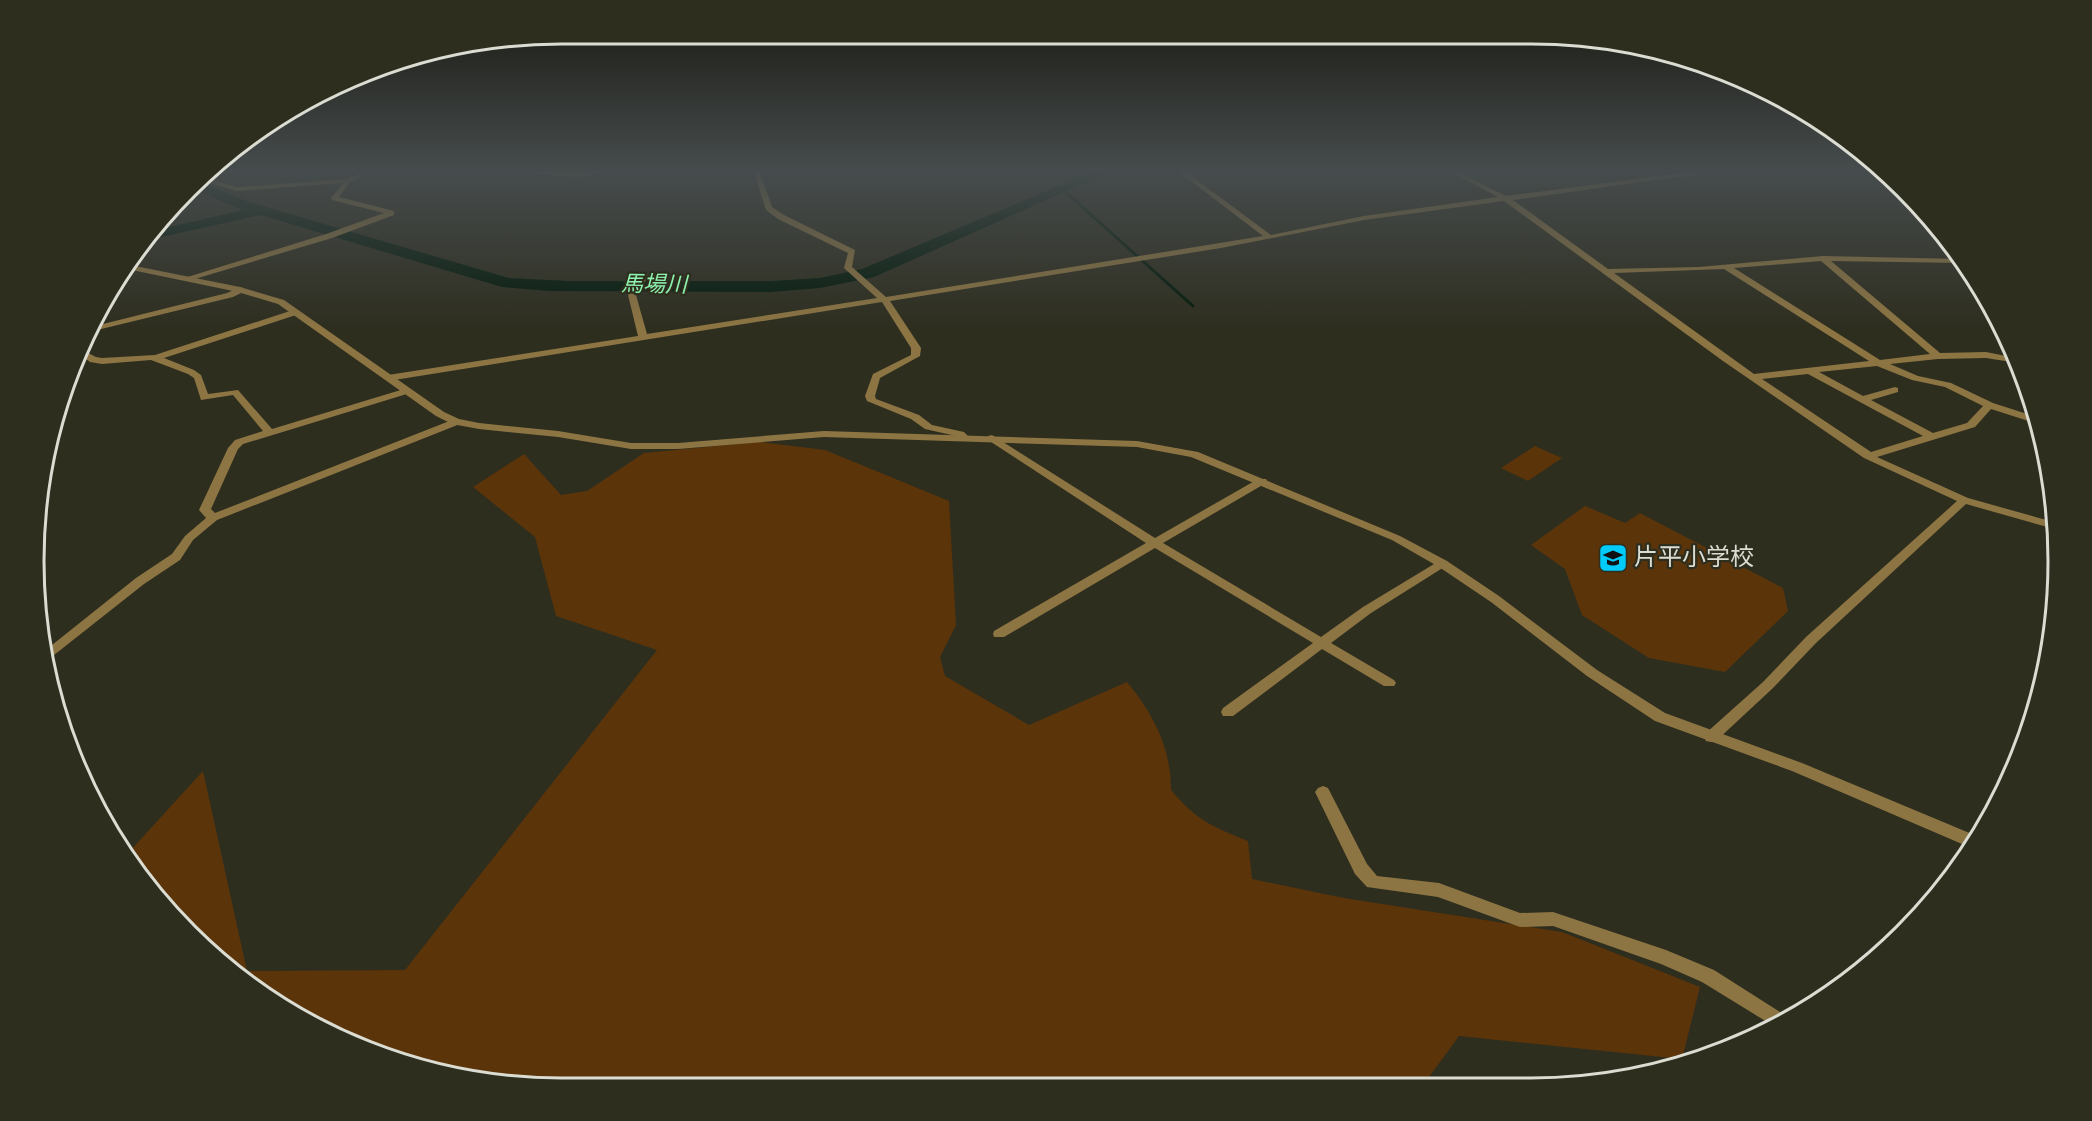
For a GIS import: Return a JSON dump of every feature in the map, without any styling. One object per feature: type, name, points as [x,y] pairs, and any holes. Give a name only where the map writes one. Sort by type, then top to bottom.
[{"type":"street","points":[[185,279],[329,236],[360,224]]},
{"type":"street","points":[[797,224],[852,252],[848,266],[886,301],[917,351],[915,356],[876,376],[870,396],[872,401],[915,417],[928,427],[960,434],[965,438]]},
{"type":"street","points":[[1252,224],[1269,237]]},
{"type":"street","points":[[388,378],[1342,224]]},
{"type":"street","points":[[1541,224],[1752,377],[1869,456],[1896,471],[1964,500],[2047,524]]},
{"type":"street","points":[[1606,272],[1823,258],[1952,261]]},
{"type":"street","points":[[1823,258],[1938,357]]},
{"type":"street","points":[[1725,266],[1879,363],[1915,378],[1948,385],[1989,405],[2028,418]]},
{"type":"street","points":[[134,268],[240,290],[281,302],[388,378],[456,422],[631,446],[678,446],[796,434],[1137,444],[1171,448],[1194,454],[1396,538],[1443,564],[1496,599],[1628,698],[1660,717],[1797,766],[1966,839]]},
{"type":"street","points":[[643,336],[632,295],[645,276]]},
{"type":"street","points":[[99,328],[230,295],[240,290]]},
{"type":"street","points":[[155,358],[296,312]]},
{"type":"street","points":[[87,355],[93,360],[102,362],[140,357],[155,358],[197,375],[204,398],[236,392],[269,432]]},
{"type":"street","points":[[1752,377],[1807,369],[1938,357],[1986,355],[2007,359]]},
{"type":"street","points":[[1807,369],[1931,436]]},
{"type":"street","points":[[1862,399],[1895,390]]},
{"type":"street","points":[[213,518],[206,510],[234,446],[243,440],[407,391]]},
{"type":"street","points":[[1869,456],[1971,425],[1989,405]]},
{"type":"street","points":[[52,652],[140,581],[176,557],[189,538],[213,518],[456,422]]},
{"type":"street","points":[[992,438],[1154,543],[1389,683]]},
{"type":"street","points":[[999,634],[1262,481]]},
{"type":"street","points":[[1711,737],[1768,685],[1811,640],[1964,500]]},
{"type":"street","points":[[1228,712],[1321,642],[1406,584],[1443,564]]},
{"type":"street","points":[[1323,792],[1360,869],[1373,882],[1439,890],[1520,920],[1553,919],[1666,958],[1708,976],[1774,1017]]},
{"type":"shaded area","points":[[759,442],[825,450],[949,501],[956,625],[940,657],[945,676],[1029,725],[1127,682],[1145,707],[1159,733],[1168,760],[1171,790],[1189,809],[1206,822],[1248,841],[1252,879],[1344,898],[1562,932],[1700,987],[1683,1055],[1672,1058],[1459,1036],[1428,1078],[560,1078],[460,1068],[394,1050],[332,1024],[302,1008],[246,971],[195,926],[150,875],[132,849],[203,771],[247,971],[405,970],[657,650],[556,616],[535,537],[473,487],[524,454],[561,495],[587,491],[644,453]]},
{"type":"shaded area","points":[[1535,446],[1562,458],[1528,481],[1501,468]]},
{"type":"shaded area","points":[[1585,506],[1625,523],[1640,513],[1783,588],[1788,611],[1725,672],[1649,658],[1582,615],[1565,569],[1531,545]]},
{"type":"waterway","points":[[160,234],[201,224]]},
{"type":"waterway","name":"馬場川","points":[[309,224],[508,283],[569,287],[771,287],[820,283],[868,273],[981,224]]},
{"type":"waterway","points":[[1102,224],[1193,306]]},
{"type":"place","name":"片平小学校","points":[[1613,558]]}]
